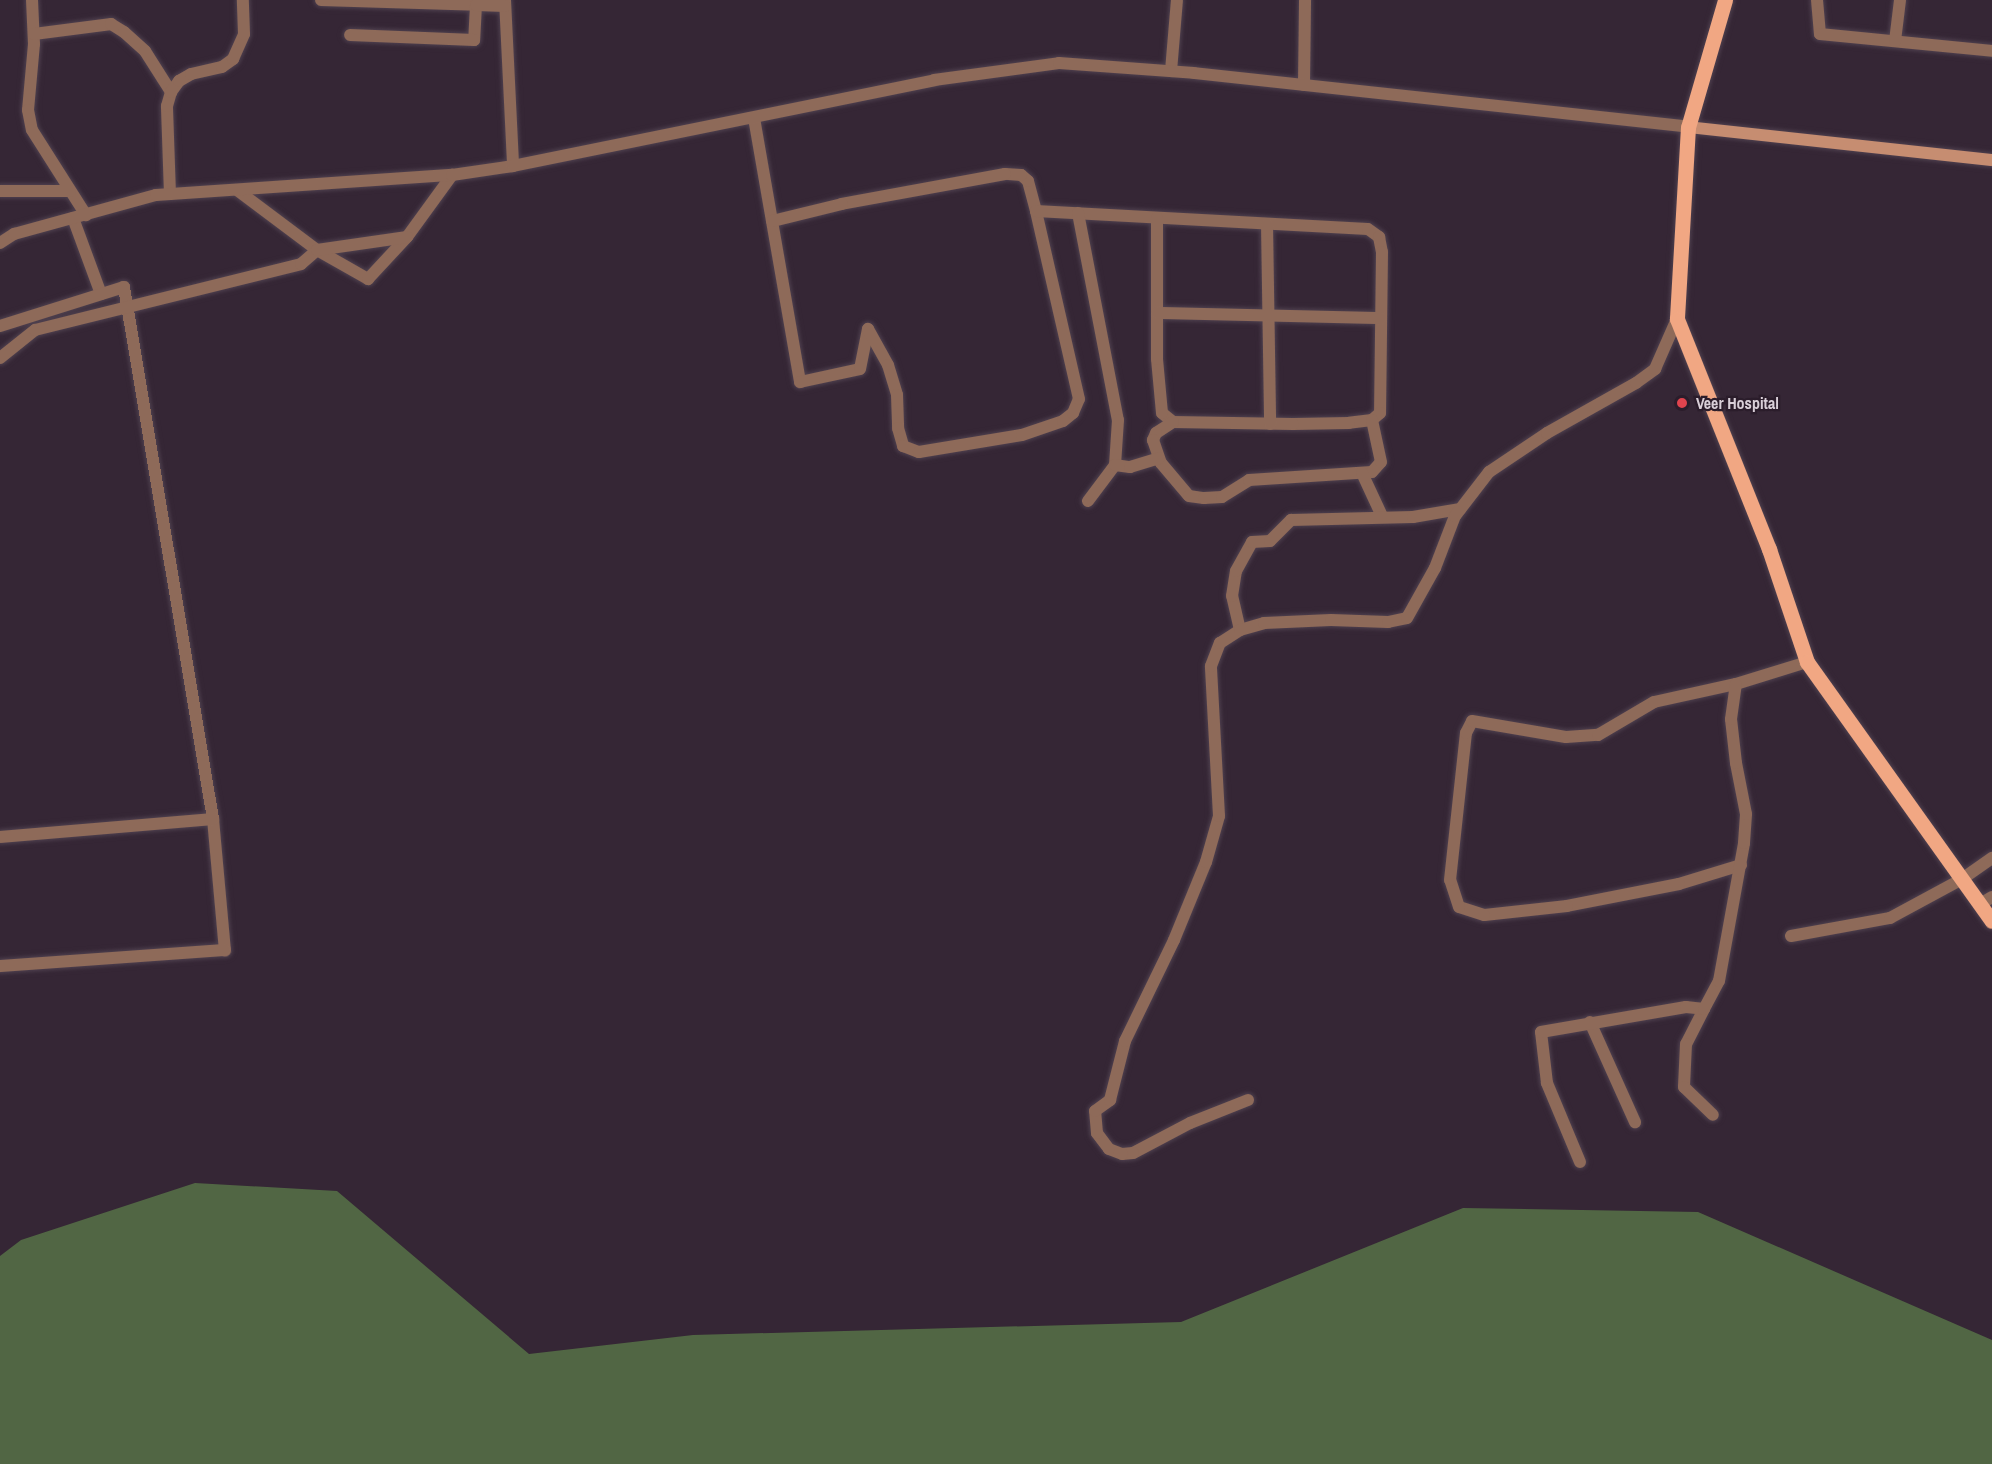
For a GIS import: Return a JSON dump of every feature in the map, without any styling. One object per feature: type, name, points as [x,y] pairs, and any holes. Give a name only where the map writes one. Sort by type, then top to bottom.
[{"type":"main road","points":[[1725,0],[1688,127],[1677,319],[1768,549],[1807,662],[1962,879],[1986,901],[1992,921]]},
{"type":"main road","points":[[1688,127],[1992,160]]},
{"type":"street","points":[[32,0],[34,34],[28,110],[32,130],[86,215]]},
{"type":"street","points":[[170,194],[167,106],[171,92],[179,81],[191,74],[222,67],[233,59],[244,34],[243,0]]},
{"type":"street","points":[[321,0],[476,5],[505,3],[513,166]]},
{"type":"street","points":[[1171,71],[1177,0]]},
{"type":"street","points":[[1304,85],[1305,0]]},
{"type":"street","points":[[1817,0],[1820,34],[1992,51]]},
{"type":"street","points":[[1895,41],[1900,0]]},
{"type":"street","points":[[350,35],[474,40],[476,5]]},
{"type":"street","points":[[34,34],[111,24],[124,32],[145,51],[171,92]]},
{"type":"street","points":[[0,243],[14,234],[170,194],[452,175],[513,166],[934,80],[1059,63],[1171,71],[1688,127]]},
{"type":"street","points":[[754,118],[800,382],[860,369],[868,329],[888,365],[897,394],[898,428],[903,446],[919,452],[1022,435],[1063,422],[1073,412],[1079,399],[1036,211],[1028,181],[1020,175],[1005,174],[842,204],[772,221]]},
{"type":"street","points":[[237,190],[317,250],[368,279],[407,237],[452,175]]},
{"type":"street","points":[[0,191],[70,191]]},
{"type":"street","points":[[1036,211],[1368,229],[1379,237],[1382,252],[1380,413],[1372,420],[1348,423],[1173,422],[1156,433],[1153,440],[1159,458],[1190,496],[1222,497],[1249,480],[1372,472],[1381,462],[1372,420]]},
{"type":"street","points":[[1078,213],[1118,420],[1115,465],[1088,501]]},
{"type":"street","points":[[73,218],[101,294]]},
{"type":"street","points":[[1157,218],[1156,358],[1162,413],[1173,422]]},
{"type":"street","points":[[1267,224],[1270,424]]},
{"type":"street","points":[[0,358],[35,330],[301,264],[317,250],[407,237]]},
{"type":"street","points":[[0,326],[124,287],[213,819],[225,950],[0,966]]},
{"type":"street","points":[[1157,313],[1381,318]]},
{"type":"street","points":[[1248,1100],[1216,1111],[1133,1153],[1122,1154],[1108,1149],[1097,1133],[1095,1111],[1110,1100],[1125,1041],[1174,940],[1206,862],[1219,816],[1211,666],[1220,643],[1239,630],[1264,623],[1331,620],[1388,622],[1407,618],[1435,568],[1460,509],[1489,472],[1547,433],[1606,401],[1655,369],[1677,319]]},
{"type":"street","points":[[1115,465],[1130,467],[1159,458]]},
{"type":"street","points":[[1362,473],[1382,516]]},
{"type":"street","points":[[1239,630],[1232,596],[1236,571],[1252,542],[1270,541],[1291,520],[1413,517],[1460,509]]},
{"type":"street","points":[[1741,866],[1679,884],[1614,898],[1484,915],[1460,907],[1450,880],[1466,733],[1472,721],[1566,738],[1598,735],[1654,702],[1736,684],[1807,662]]},
{"type":"street","points":[[1713,1115],[1684,1087],[1686,1044],[1719,981],[1741,866],[1746,814],[1736,763],[1731,719],[1736,684]]},
{"type":"street","points":[[0,837],[213,819]]},
{"type":"street","points":[[1791,936],[1890,918],[1962,879],[1992,858]]},
{"type":"street","points":[[1580,1162],[1547,1083],[1541,1032],[1686,1007],[1704,1009]]},
{"type":"street","points":[[1590,1022],[1635,1122]]},
{"type":"green space","points":[[195,1183],[337,1191],[529,1354],[693,1335],[1181,1322],[1463,1208],[1698,1212],[1992,1340],[1992,1464],[0,1464],[0,1256],[21,1240]]},
{"type":"place","name":"Veer Hospital","points":[[1682,403]]}]
